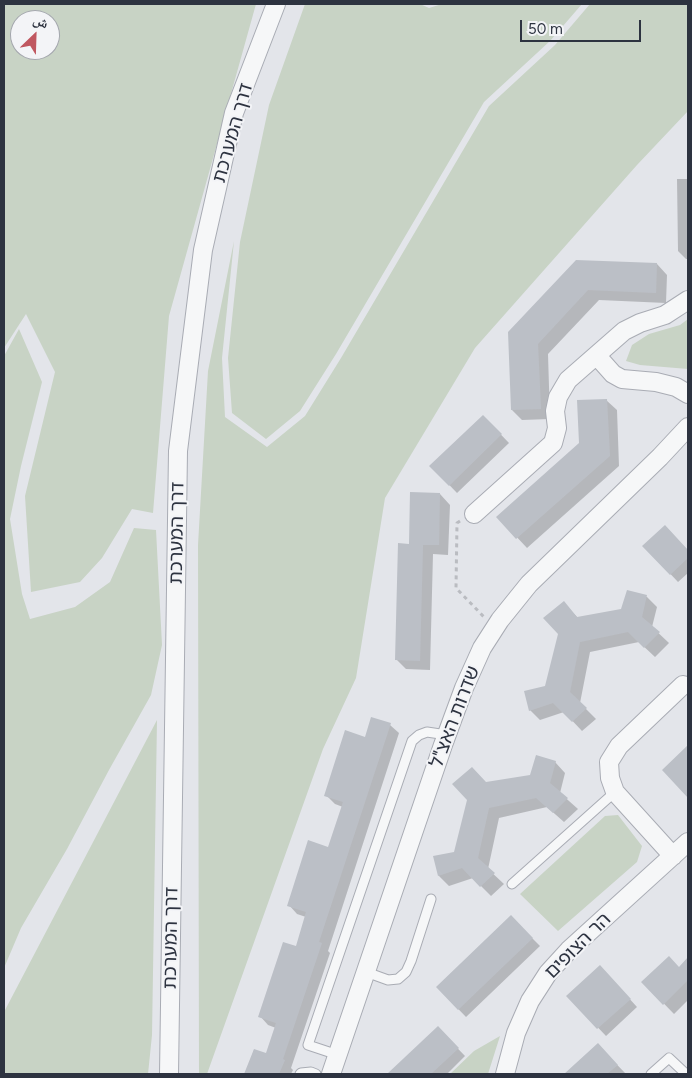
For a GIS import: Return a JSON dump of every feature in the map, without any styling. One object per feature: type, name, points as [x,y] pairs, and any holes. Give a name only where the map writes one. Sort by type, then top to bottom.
[{"type":"street","name":"דרך המערכת","points":[[169,1074],[178,451],[203,250],[234,113],[276,4]]},
{"type":"street","points":[[474,514],[553,443],[557,428],[555,411],[558,397],[568,380],[624,331],[640,323],[665,315],[688,300]]},
{"type":"street","points":[[596,356],[613,374],[622,379],[676,387],[688,394]]},
{"type":"street","name":"שדרות האצ\"ל","points":[[331,1074],[447,735],[464,688],[482,648],[500,620],[530,584],[660,457],[688,426]]},
{"type":"street","points":[[673,856],[615,792],[610,778],[609,762],[619,746],[683,686]]},
{"type":"street","name":"הר הצופים","points":[[504,1074],[516,1033],[530,1001],[548,973],[569,950],[688,842]]},
{"type":"lane","points":[[338,1055],[308,1045],[311,1036],[412,741],[419,735],[427,732],[447,735]]},
{"type":"lane","points":[[512,884],[615,792]]},
{"type":"lane","points":[[366,972],[388,980],[398,979],[406,972],[412,961],[431,899]]},
{"type":"lane","points":[[651,1074],[669,1058],[686,1074]]},
{"type":"lane","points":[[300,1074],[311,1072],[316,1074]]},
{"type":"path","points":[[474,514],[458,523],[456,588],[495,627]]},
{"type":"green space","points":[[4,4],[256,4],[169,316],[153,513],[132,509],[102,558],[80,582],[31,592],[25,496],[55,372],[26,314],[4,348]]},
{"type":"green space","points":[[305,4],[420,4],[429,8],[442,4],[582,4],[550,41],[484,102],[336,354],[300,411],[266,439],[232,413],[228,358],[240,242],[269,105]]},
{"type":"green space","points":[[590,4],[688,4],[688,111],[637,165],[475,348],[385,498],[356,678],[323,749],[207,1074],[199,1074],[198,545],[208,371],[234,241],[222,358],[225,417],[267,447],[305,416],[489,106],[555,45]]},
{"type":"green space","points":[[688,319],[688,369],[640,365],[626,361],[632,345],[649,334],[680,325]]},
{"type":"green space","points":[[19,329],[42,382],[10,519],[22,594],[30,619],[75,607],[110,582],[134,528],[156,530],[162,645],[151,695],[67,849],[21,928],[4,968],[4,356]]},
{"type":"green space","points":[[157,720],[152,1035],[148,1074],[4,1074],[4,1012]]},
{"type":"green space","points":[[618,815],[642,846],[637,862],[558,931],[520,894],[605,816]]},
{"type":"green space","points":[[500,1036],[488,1074],[450,1074],[474,1051]]},
{"type":"building","points":[[576,260],[657,263],[656,293],[588,290],[538,344],[541,409],[511,410],[508,332]]},
{"type":"building","points":[[607,399],[610,456],[516,539],[496,517],[579,443],[577,400]]},
{"type":"building","points":[[483,415],[502,434],[449,486],[429,466]]},
{"type":"building","points":[[410,492],[440,493],[439,545],[423,545],[420,661],[395,660],[398,543],[409,544]]},
{"type":"building","points":[[665,525],[688,550],[688,558],[670,575],[642,546]]},
{"type":"building","points":[[627,590],[647,595],[642,617],[660,632],[644,648],[628,632],[580,642],[570,692],[587,708],[572,722],[553,703],[529,711],[524,691],[545,686],[558,634],[543,618],[564,601],[577,617],[621,609]]},
{"type":"building","points":[[371,717],[391,723],[319,942],[322,943],[283,1059],[285,1060],[279,1074],[244,1074],[254,1049],[266,1053],[276,1023],[258,1017],[283,942],[296,946],[306,912],[287,906],[308,840],[328,847],[343,802],[324,796],[345,730],[365,737]]},
{"type":"building","points":[[688,745],[688,798],[662,770]]},
{"type":"building","points":[[536,755],[556,761],[550,783],[568,798],[553,813],[536,798],[489,808],[478,858],[495,873],[480,887],[462,868],[438,876],[433,856],[454,852],[467,800],[452,784],[472,767],[486,782],[530,775]]},
{"type":"building","points":[[511,915],[533,938],[458,1010],[436,987]]},
{"type":"building","points":[[669,956],[679,967],[688,957],[688,980],[663,1005],[641,982]]},
{"type":"building","points":[[600,965],[631,999],[597,1029],[566,996]]},
{"type":"building","points":[[438,1026],[459,1048],[431,1074],[387,1074]]},
{"type":"building","points":[[598,1043],[618,1065],[607,1074],[564,1074]]}]
